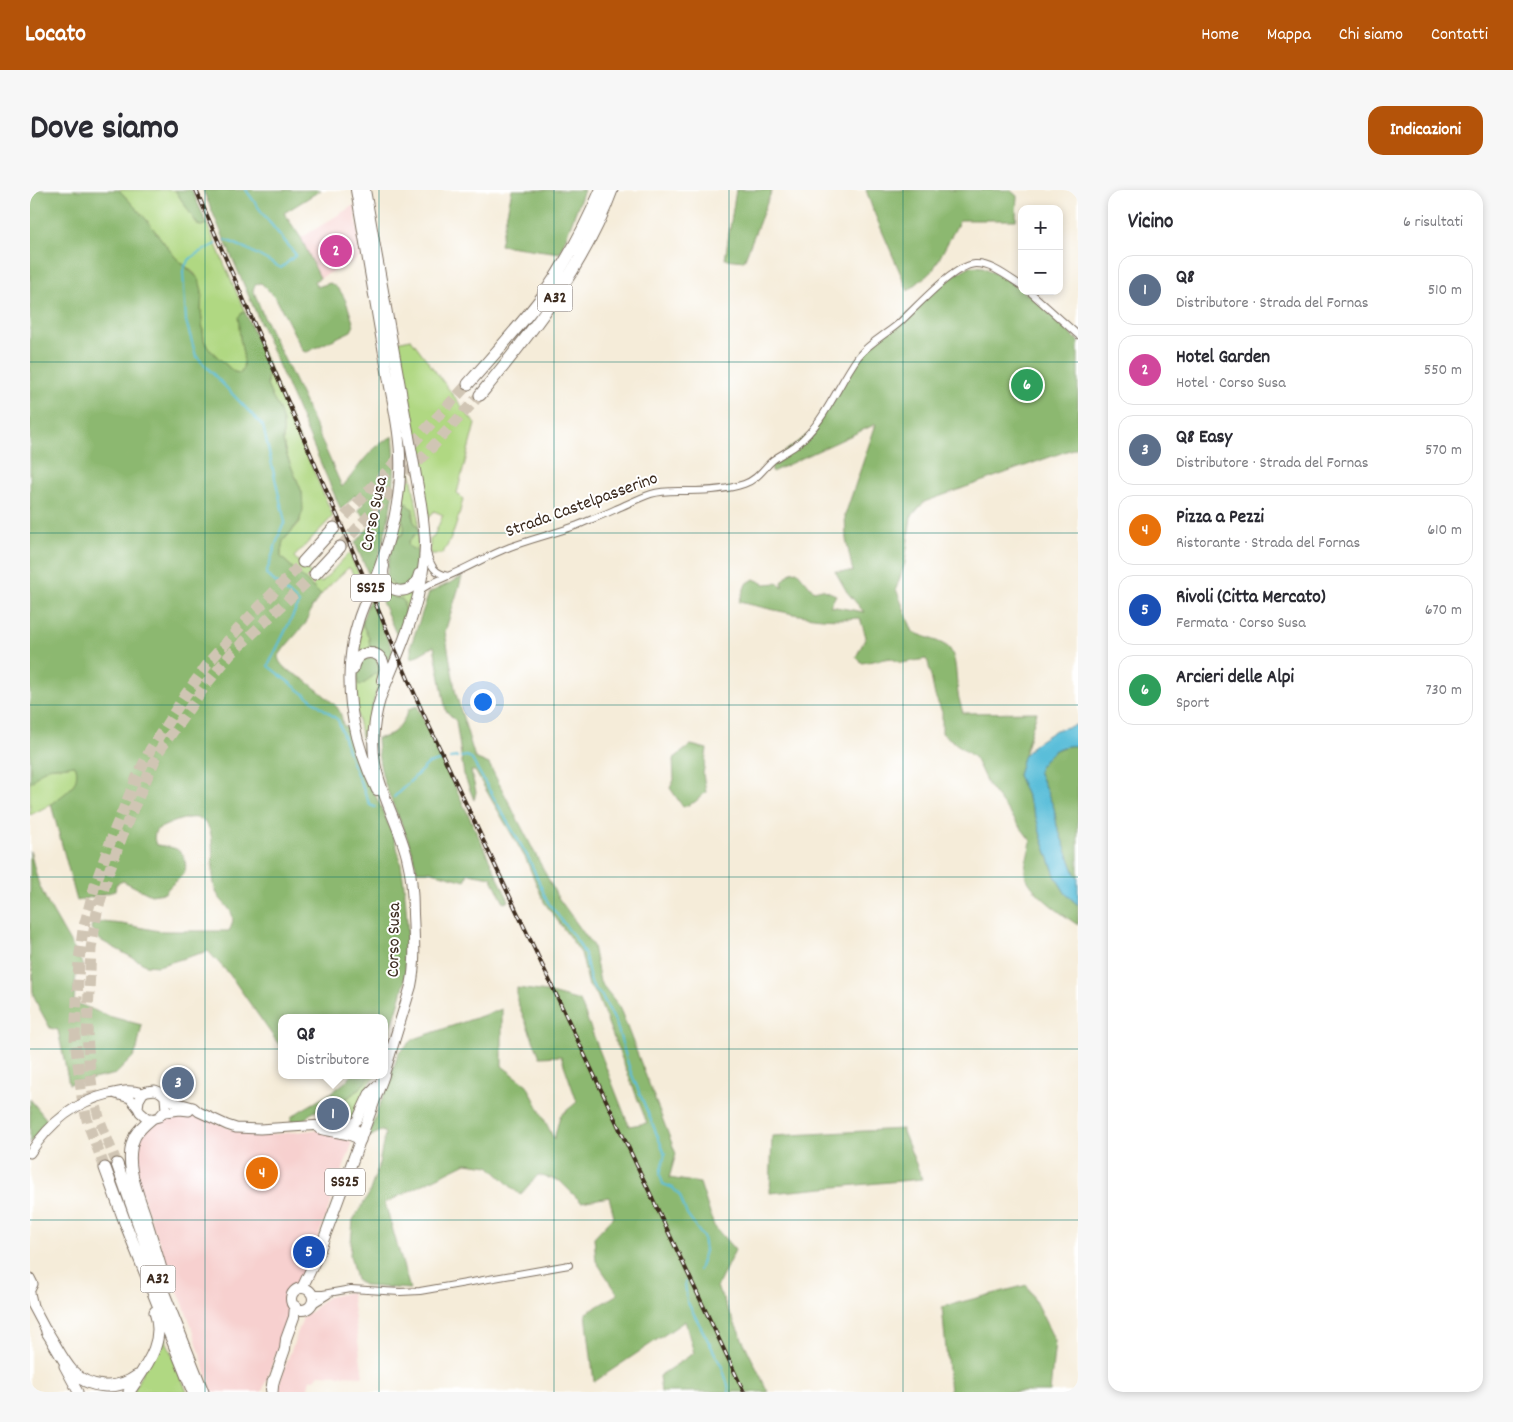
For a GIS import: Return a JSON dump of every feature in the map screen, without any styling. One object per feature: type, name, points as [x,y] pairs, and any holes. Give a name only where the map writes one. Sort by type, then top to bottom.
[{"type":"highway","name":"A32","points":[[468,384],[541,298],[578,238],[601,190]]},
{"type":"highway","name":"A32","points":[[480,395],[535,327],[555,297],[577,262],[612,190]]},
{"type":"highway","points":[[303,562],[334,528]]},
{"type":"highway","points":[[315,574],[340,547]]},
{"type":"highway","points":[[151,1119],[135,1136],[131,1158],[132,1177],[175,1309],[178,1330]]},
{"type":"highway","name":"A32","points":[[117,1164],[142,1238],[203,1392]]},
{"type":"highway","name":"A32","points":[[105,1168],[193,1392]]},
{"type":"highway","points":[[126,1225],[129,1245],[158,1323],[158,1338],[153,1355],[129,1392]]},
{"type":"highway","points":[[47,1332],[72,1371],[87,1382],[102,1386],[119,1385],[132,1380],[142,1372]]},
{"type":"main road","name":"Corso Susa","points":[[356,190],[398,441],[400,480],[392,526],[381,563],[355,634],[350,666],[350,706],[359,748],[376,788],[400,833]]},
{"type":"main road","name":"Corso Susa","points":[[364,190],[421,504],[425,548],[420,590],[413,616],[381,696],[375,720],[373,741],[375,763],[380,782],[400,833],[411,877],[414,974],[408,1001],[388,1062]]},
{"type":"main road","points":[[392,526],[392,541],[383,569],[384,581],[391,588],[404,591],[414,585],[419,576],[420,557],[425,548]]},
{"type":"main road","points":[[350,706],[353,695],[354,662],[363,654],[376,654],[383,661],[385,670],[375,703],[375,720]]},
{"type":"main road","name":"Corso Susa","points":[[308,1291],[318,1256],[382,1079]]},
{"type":"main road","name":"SS25","points":[[272,1388],[294,1317],[313,1300],[308,1291],[296,1290],[292,1301],[303,1307]]},
{"type":"street","name":"Strada Castelpasserino","points":[[420,590],[501,551],[563,530],[649,494],[669,490],[727,488],[745,483],[759,475],[771,462],[796,446],[821,419],[847,373],[860,355],[960,269],[974,264],[985,265],[1018,283]]},
{"type":"street","points":[[1033,295],[1078,335]]},
{"type":"street","points":[[425,548],[433,568],[440,574],[448,576]]},
{"type":"street","points":[[349,1126],[357,1120],[368,1094],[381,1079]]},
{"type":"street","points":[[30,1153],[62,1115],[93,1098],[125,1090],[143,1093],[156,1090],[163,1094],[165,1098],[167,1105],[165,1112]]},
{"type":"street","points":[[114,1093],[130,1098],[143,1115],[151,1119],[159,1117],[165,1112],[180,1110],[199,1112]]},
{"type":"street","points":[[138,1108],[139,1100],[143,1093]]},
{"type":"street","points":[[165,1098],[193,1108],[227,1125],[244,1129],[322,1125],[349,1126],[357,1130],[361,1140]]},
{"type":"street","points":[[312,1126],[349,1135],[361,1140]]},
{"type":"street","points":[[303,1307],[331,1293],[351,1289],[400,1292],[420,1291],[569,1265]]},
{"type":"street","points":[[30,1278],[34,1284],[30,1292],[33,1306],[78,1392]]},
{"type":"street","points":[[308,1291],[331,1293]]},
{"type":"shaded area","points":[[354,205],[362,257],[320,278],[301,238]]},
{"type":"shaded area","points":[[189,1113],[253,1135],[314,1130],[345,1137],[351,1142],[351,1147],[304,1276],[299,1286],[290,1293],[288,1301],[291,1312],[262,1392],[212,1392],[192,1327],[152,1224],[137,1179],[134,1154],[140,1135],[159,1119]]},
{"type":"shaded area","points":[[351,1292],[363,1376],[319,1374],[314,1380],[310,1379],[307,1392],[276,1392],[306,1314],[328,1297]]},
{"type":"green space","points":[[30,190],[119,190],[145,218],[175,257],[199,279],[202,291],[201,310],[204,340],[208,348],[234,372],[241,373],[244,360],[238,317],[245,312],[268,365],[267,385],[279,409],[283,423],[283,441],[286,454],[302,492],[303,510],[299,522],[283,541],[281,557],[321,595],[312,607],[306,623],[278,657],[279,661],[285,668],[305,680],[336,706],[342,717],[343,725],[350,728],[355,750],[393,834],[401,867],[407,922],[407,966],[401,998],[388,1039],[388,1014],[278,1014],[278,1043],[230,975],[208,951],[158,966],[146,965],[100,940],[91,929],[92,924],[102,922],[122,924],[159,931],[229,931],[233,918],[229,909],[218,896],[215,888],[211,836],[208,826],[198,818],[191,818],[168,824],[156,830],[154,838],[157,845],[178,850],[184,856],[186,864],[184,873],[165,893],[151,895],[123,881],[116,884],[115,891],[77,901],[51,804],[74,784],[77,774],[76,767],[73,765],[45,769],[30,784]]},
{"type":"green space","points":[[119,190],[175,190],[198,225],[207,224],[245,312],[242,313],[240,328],[244,360],[241,373],[234,372],[208,348],[204,340],[201,310],[202,291],[195,274],[175,257],[145,218]]},
{"type":"green space","points":[[175,190],[192,190],[207,224],[198,225]]},
{"type":"green space","points":[[203,190],[321,190],[284,213],[301,238],[320,278],[314,281],[317,287],[330,283],[343,296],[354,325],[351,331],[307,352],[303,351],[276,298],[261,283],[256,284],[253,289],[263,315],[303,398],[342,487],[376,447],[393,436],[393,491],[387,527],[371,580],[355,543],[372,524],[358,510],[364,503],[355,495],[341,510]]},
{"type":"green space","points":[[512,190],[584,190],[560,253],[500,245]]},
{"type":"green space","points":[[736,190],[772,190],[744,261],[725,259]]},
{"type":"green space","points":[[866,190],[1010,190],[1017,196],[1016,220],[960,220],[933,270],[908,291]]},
{"type":"green space","points":[[970,266],[983,267],[1018,287],[1018,295],[1030,295],[1078,341],[1078,447],[924,502],[911,517],[905,563],[896,589],[913,632],[942,644],[952,652],[958,696],[963,713],[1037,712],[1018,775],[1036,817],[1056,878],[1066,894],[1078,905],[1078,925],[1047,902],[1032,887],[1025,873],[1031,841],[988,785],[975,758],[942,733],[942,712],[935,696],[926,659],[901,663],[890,658],[862,663],[856,657],[866,637],[860,618],[813,617],[739,602],[746,584],[754,579],[765,584],[777,583],[783,587],[782,582],[791,572],[797,571],[814,591],[822,589],[836,595],[830,606],[864,612],[847,592],[835,571],[853,572],[846,539],[845,515],[876,424],[772,472],[771,462],[812,431],[861,355],[944,281]]},
{"type":"green space","points":[[411,339],[475,424],[457,493],[463,499],[453,534],[442,554],[430,554],[430,538],[433,538],[443,515],[434,511],[428,519],[396,342]]},
{"type":"green space","points":[[268,365],[333,516],[294,557],[321,583],[349,553],[364,585],[360,587],[350,568],[348,568],[321,595],[281,557],[283,541],[300,522],[302,492],[286,454],[283,441],[283,423],[279,409],[267,385]]},
{"type":"green space","points":[[406,457],[418,513],[418,528],[413,520],[414,514],[401,499]]},
{"type":"green space","points":[[401,499],[407,502],[408,506],[413,509],[413,520],[418,528],[418,534],[414,535],[408,545],[418,551],[418,570],[407,587],[395,587],[387,577],[387,572],[392,547],[404,530],[400,512]]},
{"type":"green space","points":[[400,509],[404,531],[395,541],[398,525]]},
{"type":"green space","points":[[414,534],[418,534],[418,551],[410,548],[408,545]]},
{"type":"green space","points":[[381,574],[417,585],[414,599],[399,640],[405,617],[404,602],[401,599],[392,597],[387,591],[376,588]]},
{"type":"green space","points":[[462,577],[445,632],[456,694],[475,758],[489,764],[557,896],[593,946],[600,982],[619,1006],[676,1154],[669,1178],[700,1183],[714,1226],[735,1250],[717,1287],[768,1392],[661,1392],[659,1376],[694,1353],[685,1321],[594,1382],[586,1313],[618,1294],[596,1261],[594,1237],[614,1216],[609,1197],[581,1202],[560,1181],[538,1175],[520,1195],[489,1166],[466,1163],[385,1203],[410,1289],[366,1286],[356,1280],[350,1255],[353,1220],[368,1196],[378,1168],[385,1134],[381,1131],[368,1137],[399,1052],[414,1039],[502,1009],[502,1066],[527,1085],[554,1139],[560,1116],[577,1102],[561,1056],[540,1057],[517,1001],[517,988],[547,992],[580,1001],[629,1126],[647,1123],[597,995],[589,986],[581,953],[544,902],[526,859],[475,771],[471,771],[476,792],[474,800],[464,775],[456,721],[446,711],[434,646],[411,659],[411,645],[429,593]]},
{"type":"green space","points":[[379,586],[385,589],[392,597],[402,599],[404,602],[405,617],[398,638],[376,588]]},
{"type":"green space","points":[[370,598],[394,653],[391,661],[370,650],[369,637],[363,626],[363,618]]},
{"type":"green space","points":[[363,618],[363,626],[369,637],[370,650],[357,655],[355,648]]},
{"type":"green space","points":[[376,657],[381,673],[374,674],[366,682],[359,685],[358,674],[355,673],[359,659]]},
{"type":"green space","points":[[383,671],[371,710],[370,751],[366,752],[364,751],[356,708],[355,673],[358,674],[359,685],[366,682],[374,674]]},
{"type":"green space","points":[[417,706],[509,901],[504,903],[491,877],[468,873],[465,881],[429,871],[417,871],[411,848],[383,778],[377,738],[393,733],[401,724],[409,709]]},
{"type":"green space","points":[[691,745],[707,749],[703,774],[706,792],[695,802],[683,807],[670,788],[674,780],[673,759]]},
{"type":"green space","points":[[1071,745],[1078,746],[1078,877],[1075,874],[1057,826],[1054,808],[1038,771],[1044,760],[1051,753]]},
{"type":"green space","points":[[73,765],[76,767],[77,779],[70,790],[57,800],[30,815],[30,784],[36,777],[45,769]]},
{"type":"green space","points":[[30,851],[38,882],[48,904],[83,965],[76,973],[74,1002],[108,1016],[142,1025],[134,1056],[116,1074],[69,1084],[58,1030],[50,1028],[36,1001],[33,992],[30,961]]},
{"type":"green space","points":[[349,1079],[368,1079],[358,1090],[342,1102],[322,1108],[310,1114],[303,1121],[291,1122],[291,1117]]},
{"type":"green space","points":[[368,1079],[373,1079],[369,1084],[357,1115],[346,1123],[347,1109],[342,1102],[358,1090]]},
{"type":"green space","points":[[30,1099],[47,1120],[30,1143]]},
{"type":"green space","points":[[902,1129],[922,1179],[770,1193],[772,1136]]},
{"type":"green space","points":[[1027,1285],[1055,1341],[1050,1392],[950,1392],[942,1307]]},
{"type":"green space","points":[[162,1330],[187,1392],[133,1392]]},
{"type":"water","points":[[1078,725],[1078,746],[1059,748],[1054,751],[1045,759],[1038,771],[1054,808],[1057,826],[1075,874],[1078,877],[1078,905],[1066,894],[1056,878],[1036,817],[1018,775],[1023,757],[1034,744],[1056,730]]},
{"type":"waterway","points":[[226,240],[247,249],[281,268],[296,255],[246,190]]},
{"type":"waterway","points":[[216,244],[192,257],[183,271],[186,321],[196,356],[263,426],[285,522],[266,574],[299,603],[268,666],[338,720],[352,762],[370,805],[375,807]]},
{"type":"waterway","points":[[461,757],[467,756],[471,758],[529,859],[547,901],[578,942],[585,955],[590,980],[594,988],[602,996],[616,1023],[630,1070],[665,1154],[660,1174],[663,1184],[673,1188],[680,1196],[687,1215],[703,1237],[705,1251],[699,1270]]},
{"type":"waterway","points":[[450,758],[457,757]]},
{"type":"waterway","points":[[394,797],[428,764],[442,760]]},
{"type":"waterway","points":[[685,1282],[687,1301],[722,1367],[729,1392]]},
{"type":"tunnel","points":[[334,528],[468,384]]},
{"type":"tunnel","points":[[340,547],[480,395]]},
{"type":"tunnel","points":[[105,1168],[88,1124],[82,1097],[75,1039],[79,960],[83,930],[95,885],[115,829],[137,777],[150,750],[186,694],[210,661],[238,629],[303,562]]},
{"type":"tunnel","points":[[117,1164],[100,1121],[93,1094],[87,1035],[91,949],[97,912],[109,871],[129,818],[159,751],[208,682],[231,654],[315,574]]},
{"type":"railway","points":[[196,190],[422,711],[744,1392]]},
{"type":"place","name":"Hotel Garden","points":[[336,251]]},
{"type":"place","name":"Arcieri delle Alpi","points":[[1027,385]]},
{"type":"place","name":"Q8 Easy","points":[[178,1083]]},
{"type":"place","name":"Q8","points":[[333,1114]]},
{"type":"place","name":"Pizza a Pezzi","points":[[262,1173]]},
{"type":"place","name":"Rivoli (Citta Mercato)","points":[[309,1252]]}]
